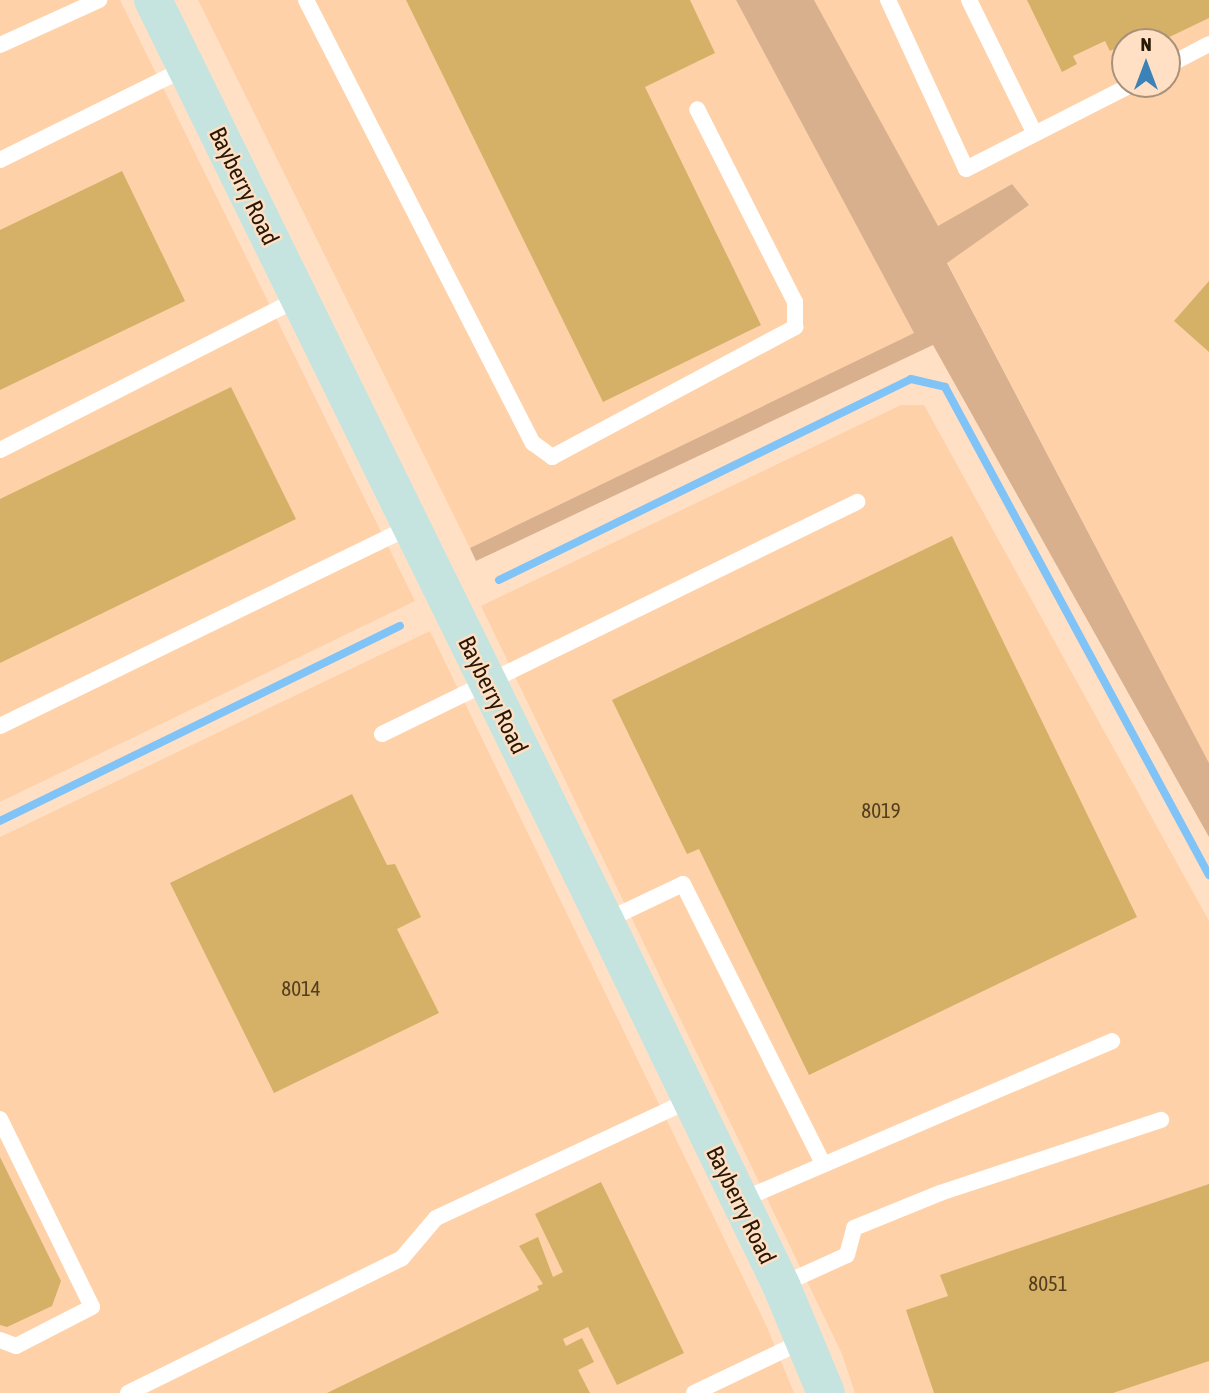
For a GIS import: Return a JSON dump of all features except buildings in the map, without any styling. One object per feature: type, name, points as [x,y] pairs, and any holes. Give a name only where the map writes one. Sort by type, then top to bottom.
[{"type":"street","name":"Bayberry Road","points":[[153,0],[605,921],[806,1340],[826,1393]]},
{"type":"lane","points":[[0,45],[99,0]]},
{"type":"lane","points":[[306,0],[533,443],[552,457],[795,327],[795,302],[697,109]]},
{"type":"lane","points":[[888,0],[966,169],[1111,95]]},
{"type":"lane","points":[[969,0],[1035,134]]},
{"type":"lane","points":[[1181,59],[1209,44]]},
{"type":"lane","points":[[0,160],[187,67]]},
{"type":"lane","points":[[0,450],[299,299]]},
{"type":"lane","points":[[382,734],[856,502]]},
{"type":"lane","points":[[0,726],[410,527]]},
{"type":"lane","points":[[605,921],[683,884],[823,1163]]},
{"type":"lane","points":[[739,1201],[1112,1041]]},
{"type":"lane","points":[[128,1393],[402,1258],[436,1218],[690,1100]]},
{"type":"lane","points":[[0,1119],[92,1307],[16,1346],[0,1340]]},
{"type":"lane","points":[[780,1285],[847,1255],[854,1228],[940,1193],[1161,1119]]},
{"type":"lane","points":[[694,1393],[806,1340]]},
{"type":"shaded area","points":[[0,0],[120,0],[415,601],[0,802]]},
{"type":"shaded area","points":[[198,0],[736,0],[914,333],[470,548]]},
{"type":"shaded area","points":[[736,0],[814,0],[938,226],[1012,184],[1029,205],[947,263],[1209,763],[1209,837],[933,345],[476,561],[470,548],[914,333]]},
{"type":"shaded area","points":[[814,0],[1209,0],[1209,763],[947,262],[1029,205],[1012,184],[938,227]]},
{"type":"shaded area","points":[[901,405],[924,405],[1209,921],[1209,1393],[855,1393],[842,1354],[481,606]]},
{"type":"shaded area","points":[[430,631],[767,1327],[794,1393],[0,1393],[0,837]]},
{"type":"waterway","points":[[499,580],[911,379],[945,387],[1209,875]]},
{"type":"waterway","points":[[0,821],[400,626]]}]
